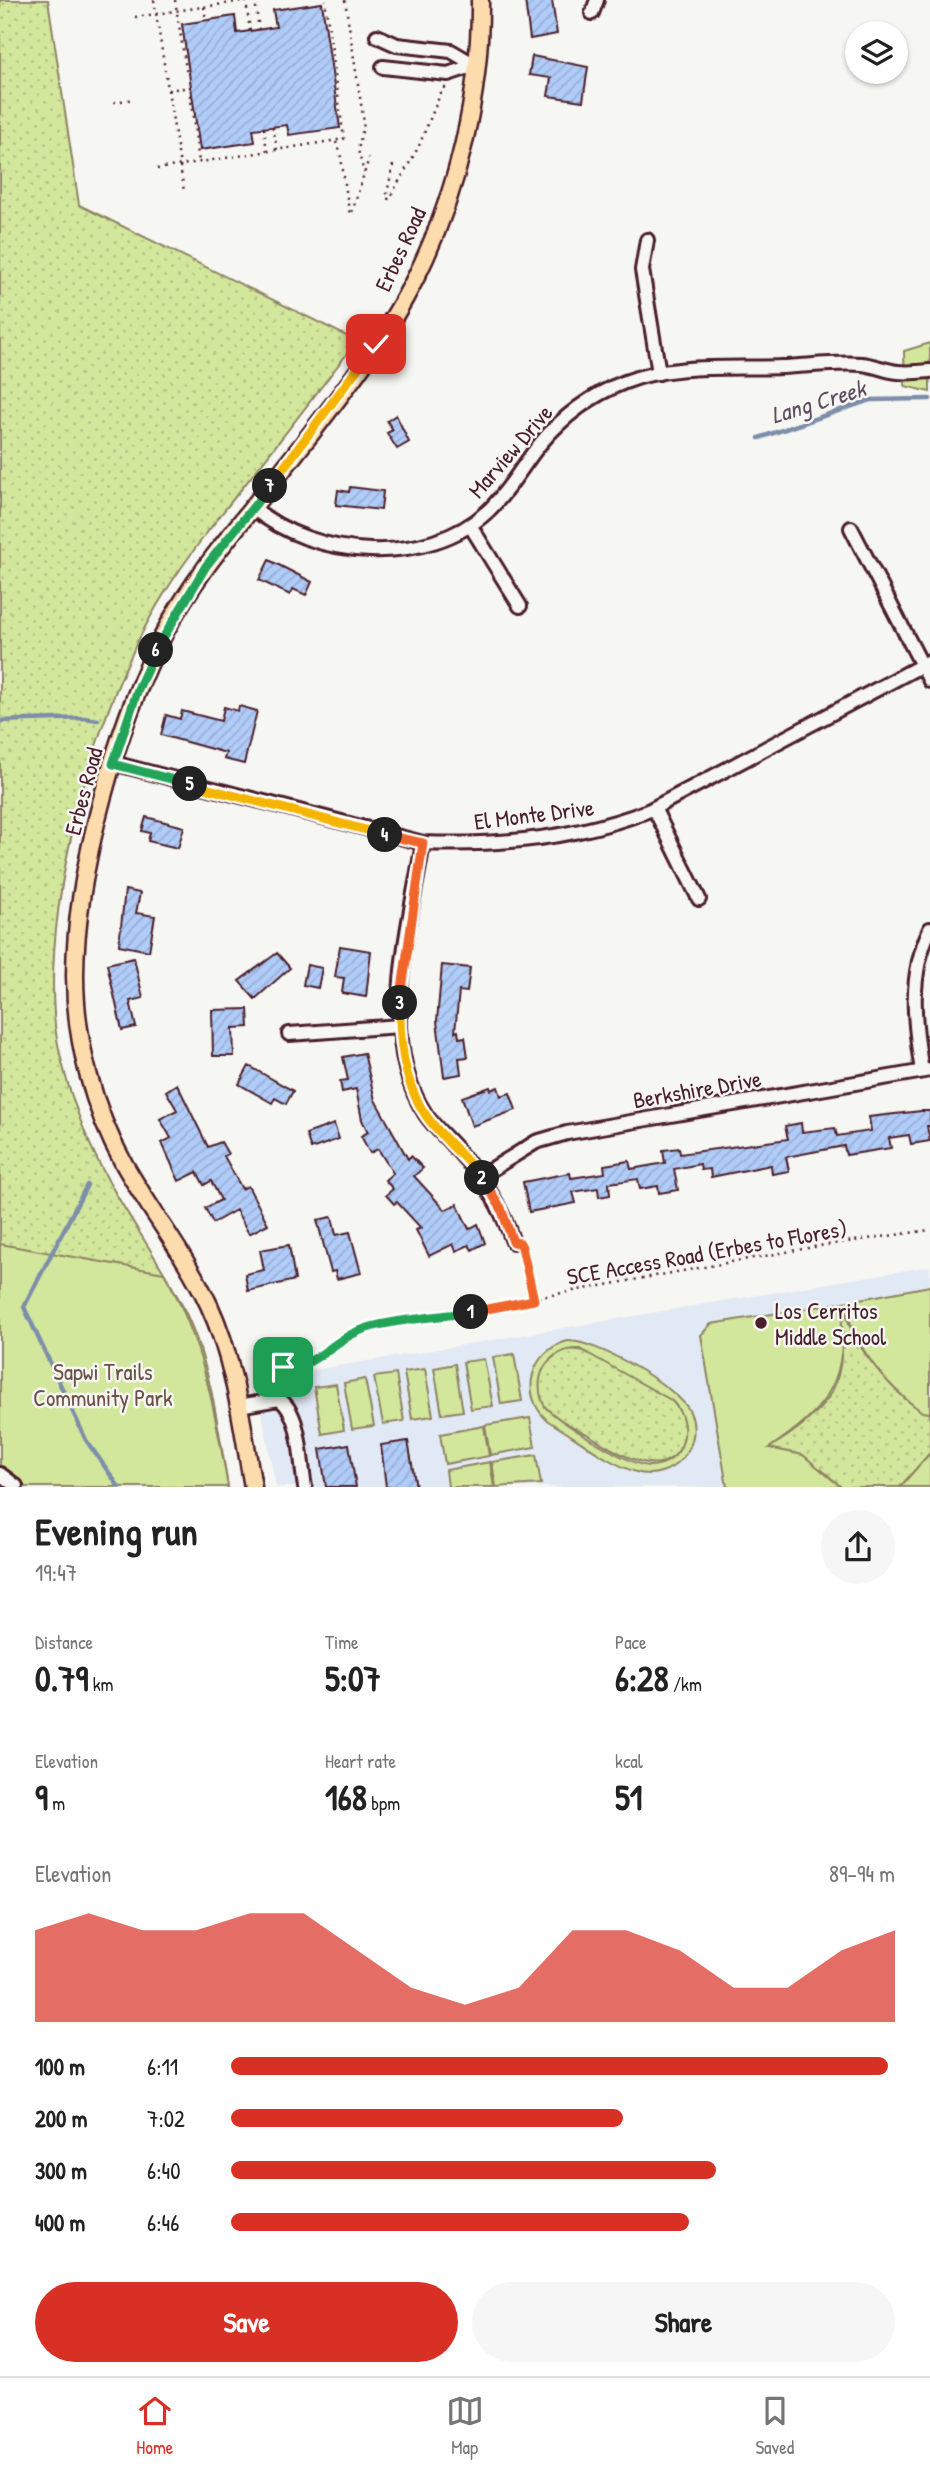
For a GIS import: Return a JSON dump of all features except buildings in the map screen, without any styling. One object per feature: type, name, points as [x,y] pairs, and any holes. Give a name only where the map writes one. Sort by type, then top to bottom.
[{"type":"main road","name":"Erbes Road","points":[[253,1487],[239,1406],[225,1350],[210,1307],[176,1243],[122,1161],[94,1091],[82,1042],[75,981],[78,915],[86,868],[113,764],[138,689],[167,628],[206,566],[334,404],[376,344],[417,276],[445,207],[471,108],[480,0]]},
{"type":"street","points":[[592,13],[597,0]]},
{"type":"street","points":[[377,36],[397,45],[451,51],[475,65]]},
{"type":"street","points":[[383,67],[448,74],[475,65]]},
{"type":"street","points":[[648,240],[642,270],[659,373]]},
{"type":"street","name":"Marview Drive","points":[[253,508],[269,521],[297,536],[354,550],[412,546],[470,525],[503,495],[541,443],[572,413],[615,386],[659,373],[862,365],[900,372],[930,371]]},
{"type":"street","points":[[470,525],[520,606]]},
{"type":"street","points":[[851,528],[926,664],[930,681]]},
{"type":"street","name":"El Monte Drive","points":[[113,764],[423,843],[476,844],[575,833],[612,825],[654,808],[926,664]]},
{"type":"street","points":[[654,808],[699,898]]},
{"type":"street","points":[[423,843],[401,992],[400,1026],[407,1071],[418,1102],[428,1118],[481,1176],[501,1208],[513,1242]]},
{"type":"street","points":[[926,1070],[913,998],[921,952],[930,929]]},
{"type":"street","points":[[289,1034],[400,1026]]},
{"type":"street","name":"Berkshire Drive","points":[[481,1176],[536,1142],[567,1133],[926,1070]]},
{"type":"street","points":[[239,1406],[278,1399],[287,1404],[293,1419],[305,1487]]},
{"type":"street","points":[[0,1474],[16,1487]]},
{"type":"street","points":[[1,1487],[16,1487]]},
{"type":"path","points":[[154,0],[184,191]]},
{"type":"path","points":[[175,0],[187,75]]},
{"type":"path","points":[[135,17],[250,0]]},
{"type":"path","points":[[250,0],[259,30]]},
{"type":"path","points":[[250,0],[250,31]]},
{"type":"path","points":[[157,169],[336,142],[344,137],[324,0]]},
{"type":"path","points":[[345,0],[364,123],[358,150],[364,173]]},
{"type":"path","points":[[204,7],[206,20]]},
{"type":"path","points":[[168,90],[191,87]]},
{"type":"path","points":[[393,165],[386,198],[389,199],[418,148],[442,90],[446,87]]},
{"type":"path","points":[[190,95],[199,162]]},
{"type":"path","points":[[114,102],[134,99]]},
{"type":"path","points":[[273,127],[277,150]]},
{"type":"path","points":[[264,128],[267,152]]},
{"type":"path","points":[[336,142],[341,157],[349,211],[352,212],[369,158]]},
{"type":"path","name":"SCE Access Road (Erbes to Flores)","points":[[251,1370],[301,1367],[360,1330],[819,1246],[930,1230]]},
{"type":"path","points":[[513,1242],[520,1243],[522,1247],[534,1300]]},
{"type":"shaded area","name":"Los Cerritos Middle School","points":[[930,1266],[930,1487],[276,1487],[256,1380]]},
{"type":"green space","points":[[0,0],[48,0],[79,205],[357,341],[194,550],[164,594],[140,637],[98,740],[67,854],[58,911],[53,965],[54,1014],[67,1081],[101,1167],[191,1324],[212,1393],[228,1487],[0,1487]]},
{"type":"green space","points":[[930,343],[930,392],[905,386],[904,351]]},
{"type":"green space","name":"Sapwi Trails Community Park","points":[[0,1244],[164,1273],[189,1324],[198,1350],[218,1431],[228,1487],[0,1487]]},
{"type":"green space","points":[[930,1286],[930,1413],[922,1412],[908,1401],[873,1364],[855,1335],[844,1302]]},
{"type":"green space","points":[[844,1302],[851,1329],[884,1378],[908,1401],[930,1413],[930,1453],[900,1487],[841,1487],[821,1469],[768,1448],[806,1421],[830,1395],[840,1366],[840,1303]]},
{"type":"green space","points":[[840,1303],[841,1352],[838,1371],[831,1388],[808,1419],[769,1448],[803,1455],[841,1487],[727,1487],[701,1335],[711,1324]]},
{"type":"green space","points":[[568,1341],[597,1348],[616,1356],[670,1390],[690,1412],[693,1425],[693,1437],[682,1459],[661,1472],[636,1472],[602,1456],[548,1421],[533,1399],[531,1387],[538,1363],[555,1346]],"holes":[[[580,1349],[671,1400],[683,1420],[683,1442],[671,1459],[648,1466],[611,1451],[553,1414],[545,1407],[541,1396],[541,1376],[544,1367],[558,1353]]]},
{"type":"green space","points":[[569,1349],[587,1351],[671,1400],[682,1414],[685,1425],[683,1443],[674,1456],[664,1462],[637,1461],[560,1420],[546,1408],[538,1390],[541,1372],[552,1358]]},
{"type":"green space","points":[[514,1354],[522,1401],[501,1404],[493,1357]]},
{"type":"green space","points":[[484,1359],[493,1406],[471,1409],[463,1362]]},
{"type":"green space","points":[[455,1364],[463,1411],[442,1414],[434,1368]]},
{"type":"green space","points":[[425,1369],[433,1416],[412,1419],[404,1372]]},
{"type":"green space","points":[[396,1374],[404,1421],[383,1424],[374,1377]]},
{"type":"green space","points":[[365,1379],[374,1426],[352,1429],[344,1383]]},
{"type":"green space","points":[[336,1384],[344,1430],[322,1434],[314,1387]]},
{"type":"green space","points":[[530,1418],[535,1447],[490,1455],[485,1425]]},
{"type":"green space","points":[[484,1426],[489,1456],[445,1464],[440,1434]]},
{"type":"green space","points":[[930,1453],[930,1487],[900,1487]]},
{"type":"green space","points":[[536,1455],[541,1484],[496,1487],[492,1462]]},
{"type":"green space","points":[[490,1462],[494,1487],[448,1487],[446,1470]]},
{"type":"waterway","name":"Lang Creek","points":[[759,438],[870,400],[930,399]]},
{"type":"waterway","points":[[0,721],[85,718],[98,720]]},
{"type":"waterway","name":"Lang Creek","points":[[87,1185],[24,1307],[86,1440],[119,1487]]},
{"type":"place","name":"Los Cerritos Middle School","points":[[761,1323]]},
{"type":"route","points":[[283,1367],[301,1367],[315,1361],[331,1346],[360,1330],[534,1300],[522,1247],[520,1243],[513,1242],[501,1208],[481,1176],[428,1118],[418,1102],[407,1071],[400,1026],[401,992],[423,843],[113,764],[138,689],[167,628],[206,566],[334,404],[376,344]]}]
